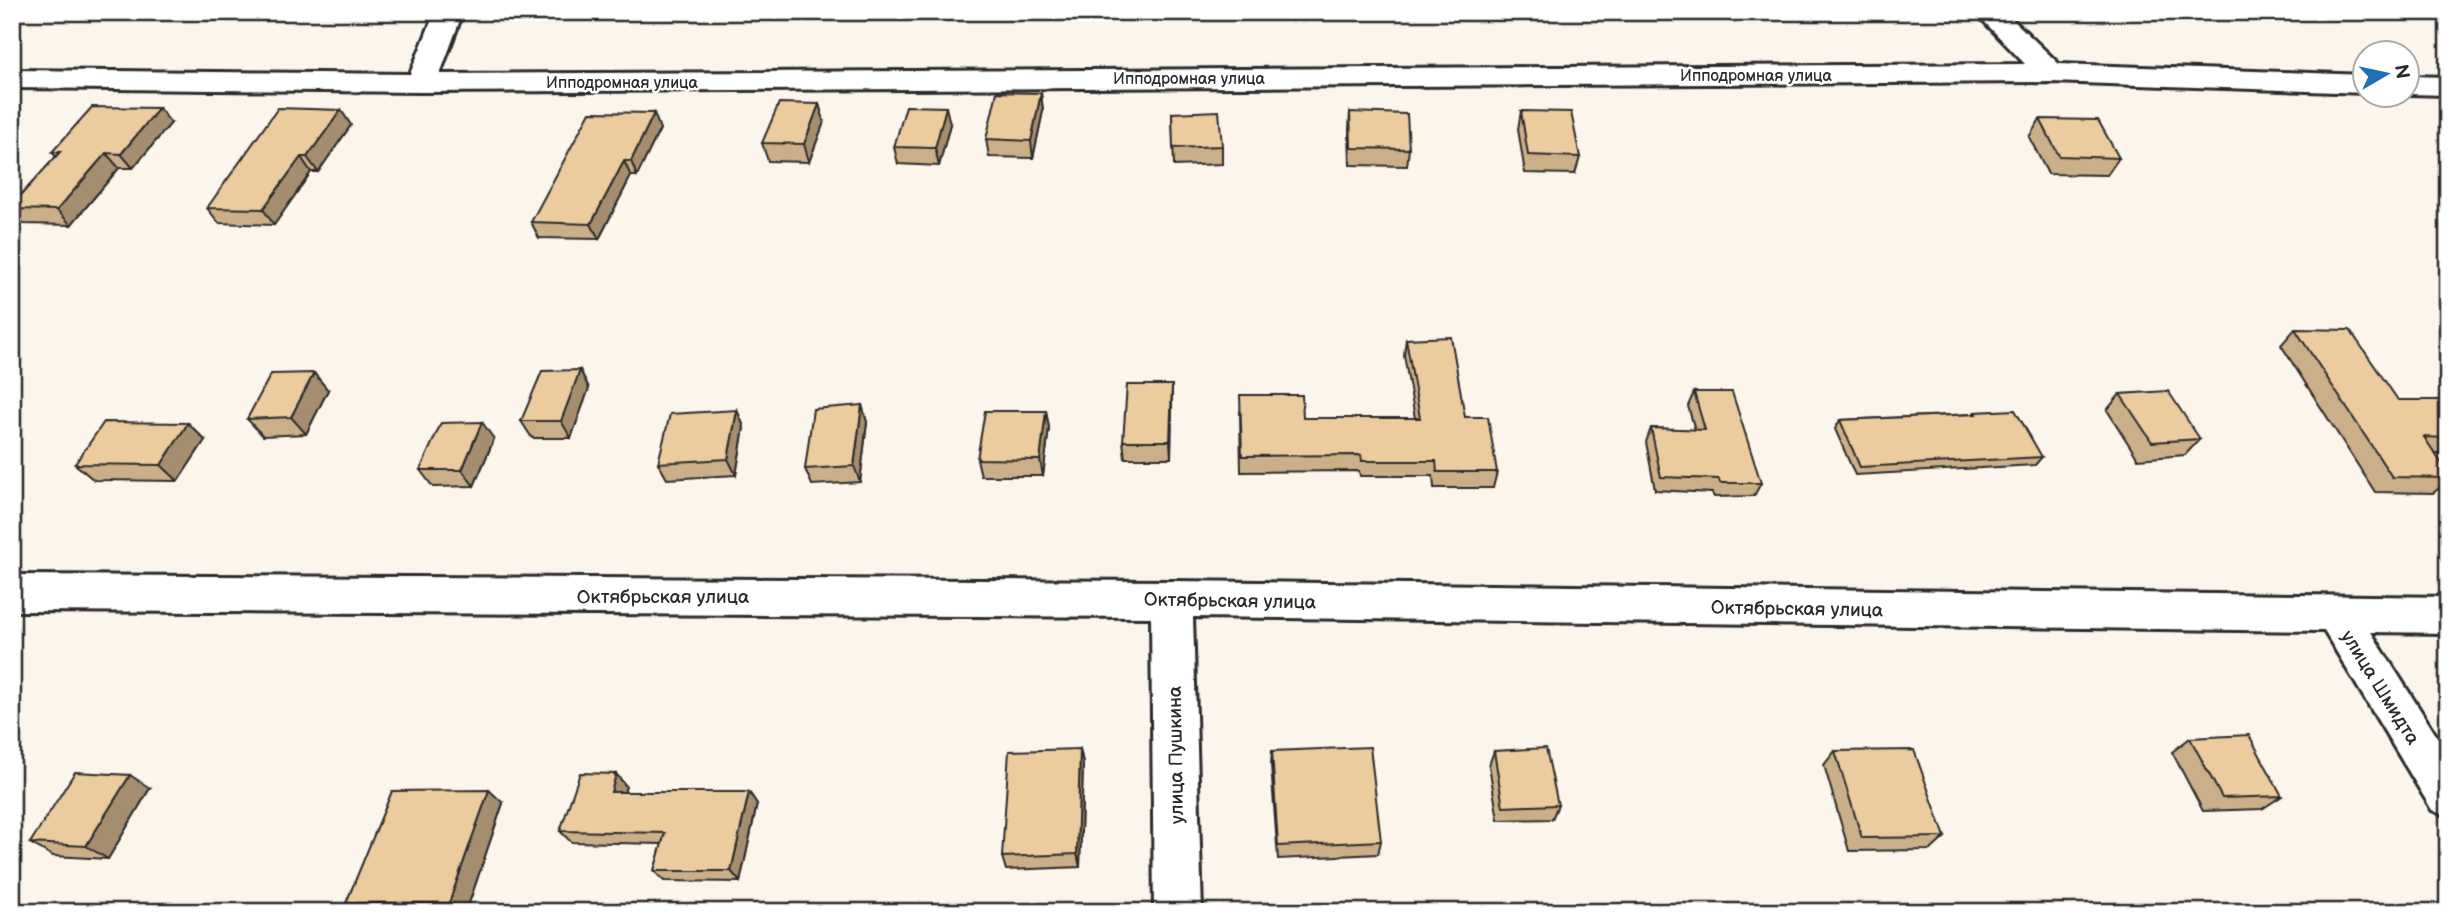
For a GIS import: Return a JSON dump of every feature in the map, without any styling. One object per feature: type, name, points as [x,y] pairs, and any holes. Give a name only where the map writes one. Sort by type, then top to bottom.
[{"type":"street","points":[[421,83],[449,12]]},
{"type":"street","points":[[1989,12],[2051,73]]},
{"type":"street","name":"Ипподромная улица","points":[[12,79],[421,83],[2051,73],[2352,84]]},
{"type":"street","points":[[2422,85],[2448,86]]},
{"type":"street","name":"Октябрьская улица","points":[[12,593],[1172,599],[2448,615]]},
{"type":"street","name":"улица Пушкина","points":[[1172,599],[1178,912]]},
{"type":"street","name":"улица Шмидта","points":[[2337,615],[2448,795]]},
{"type":"building","points":[[997,92],[1041,93],[1031,141],[986,139]]},
{"type":"building","points":[[779,103],[819,104],[804,144],[762,143]]},
{"type":"building","points":[[906,106],[946,107],[935,148],[894,147]]},
{"type":"building","points":[[92,107],[159,108],[121,154],[106,153],[57,210],[12,209],[12,205],[60,152],[52,152]]},
{"type":"building","points":[[278,108],[341,110],[307,157],[301,157],[263,209],[207,208]]},
{"type":"building","points":[[1219,111],[1222,146],[1173,148],[1172,113]]},
{"type":"building","points":[[1521,111],[1571,112],[1580,157],[1528,155]]},
{"type":"building","points":[[590,112],[654,113],[631,161],[624,161],[591,224],[531,222]]},
{"type":"building","points":[[1350,112],[1407,114],[1409,149],[1351,148]]},
{"type":"building","points":[[2040,119],[2098,120],[2119,158],[2059,156]]},
{"type":"building","points":[[2295,329],[2350,330],[2398,400],[2448,400],[2448,438],[2424,437],[2448,473],[2448,478],[2392,477]]},
{"type":"building","points":[[1451,337],[1465,417],[1488,417],[1497,472],[1437,472],[1436,461],[1362,461],[1361,455],[1242,456],[1240,395],[1302,395],[1303,418],[1420,418],[1406,339]]},
{"type":"building","points":[[580,370],[561,421],[521,421],[542,371]]},
{"type":"building","points":[[314,373],[291,417],[247,419],[271,374]]},
{"type":"building","points":[[1127,385],[1172,385],[1170,441],[1123,441]]},
{"type":"building","points":[[2168,391],[2200,439],[2152,442],[2120,394]]},
{"type":"building","points":[[1694,392],[1732,392],[1761,483],[1720,483],[1719,479],[1661,477],[1651,428],[1705,430]]},
{"type":"building","points":[[862,405],[854,466],[805,469],[813,409]]},
{"type":"building","points":[[737,410],[728,459],[658,463],[670,414]]},
{"type":"building","points":[[2015,410],[2042,457],[1860,467],[1840,420],[1976,414],[1975,412]]},
{"type":"building","points":[[985,411],[1046,411],[1040,460],[977,459]]},
{"type":"building","points":[[104,422],[188,423],[161,465],[75,464]]},
{"type":"building","points":[[482,422],[462,470],[420,470],[441,423]]},
{"type":"building","points":[[2249,735],[2282,796],[2222,798],[2190,738]]},
{"type":"building","points":[[1370,747],[1381,841],[1278,846],[1272,751]]},
{"type":"building","points":[[1546,748],[1558,805],[1503,807],[1494,751]]},
{"type":"building","points":[[1080,749],[1077,854],[1002,857],[1009,751]]},
{"type":"building","points":[[1914,750],[1945,837],[1862,838],[1835,751]]},
{"type":"building","points":[[75,772],[130,775],[86,846],[30,843]]},
{"type":"building","points":[[580,773],[616,774],[611,792],[749,792],[731,871],[654,871],[665,833],[560,831]]},
{"type":"building","points":[[489,790],[449,903],[346,903],[392,791]]}]
